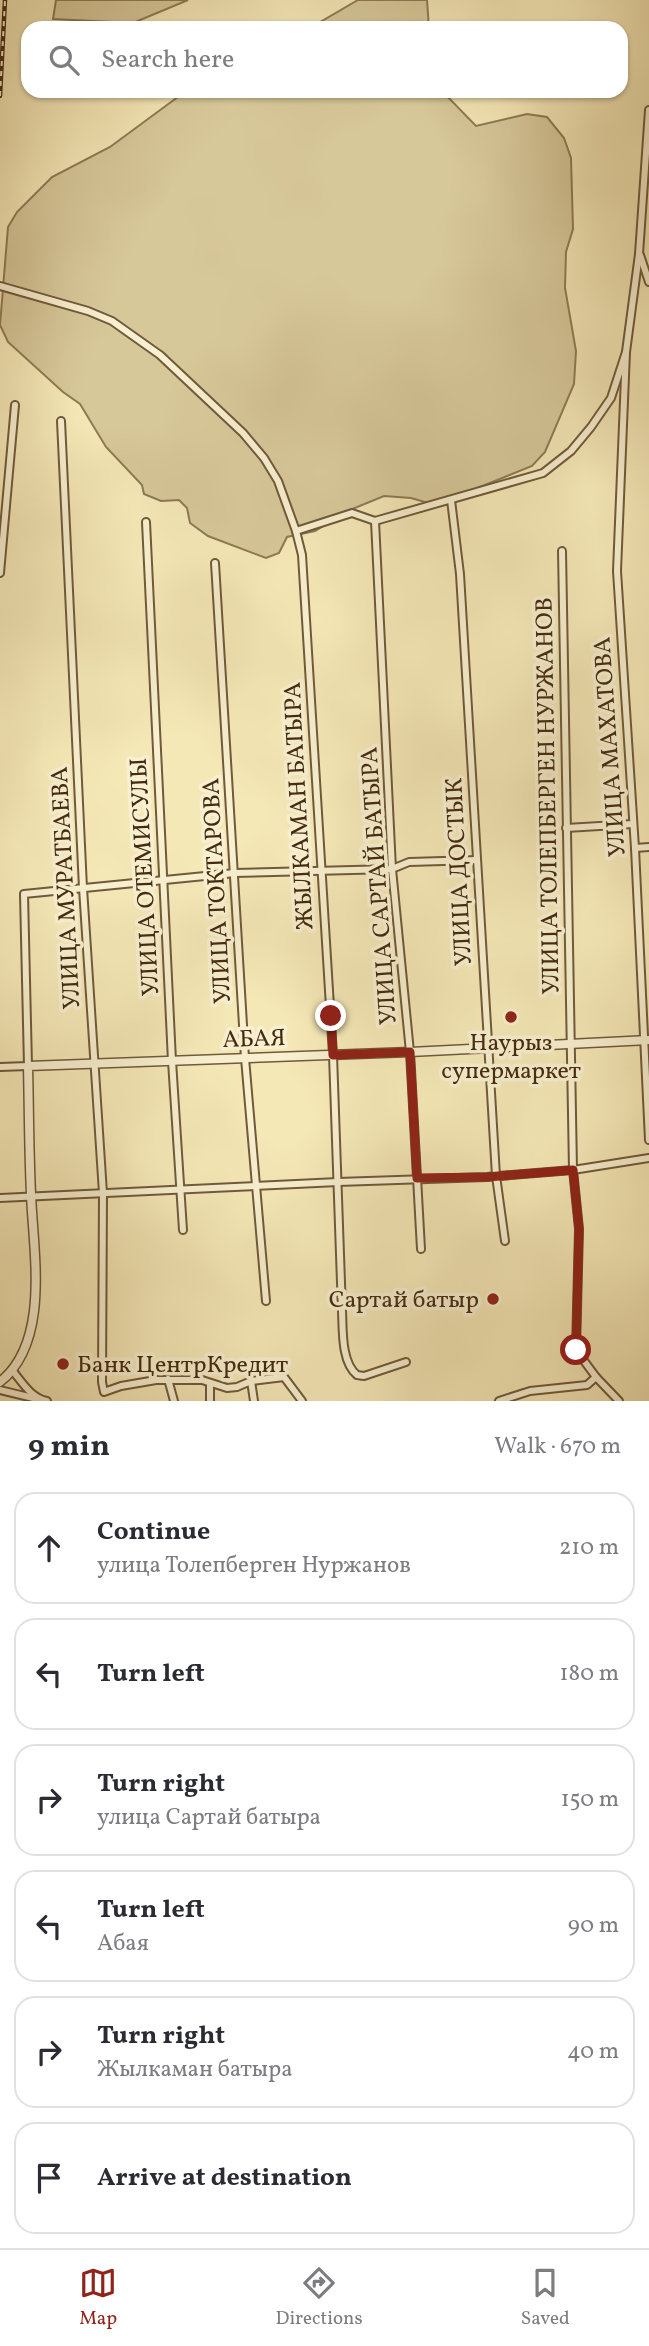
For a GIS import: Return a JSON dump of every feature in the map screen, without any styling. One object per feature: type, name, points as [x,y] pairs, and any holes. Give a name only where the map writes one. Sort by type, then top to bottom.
[{"type":"street","points":[[296,531],[352,513],[375,521],[451,500],[543,473],[571,451],[611,398],[625,352],[639,254],[649,110]]},
{"type":"street","points":[[639,254],[649,282]]},
{"type":"street","name":"ЖЫЛКАМАН БАТЫРА","points":[[0,286],[64,303],[112,321],[160,355],[243,433],[264,458],[278,481],[302,555],[333,1055],[341,1311],[350,1370],[357,1376],[406,1362]]},
{"type":"street","name":"УЛИЦА МАХАТОВА","points":[[625,352],[617,571],[647,1040],[649,1140]]},
{"type":"street","points":[[0,573],[15,405]]},
{"type":"street","name":"УЛИЦА МУРАТБАЕВА","points":[[61,421],[83,888],[103,1194],[104,1392]]},
{"type":"street","name":"УЛИЦА ДОСТЫК","points":[[451,500],[460,575],[496,1176],[505,1241]]},
{"type":"street","name":"УЛИЦА САРТАЙ БАТЫРА","points":[[375,521],[392,869],[410,1052],[421,1249]]},
{"type":"street","name":"УЛИЦА ОТЕМИСУЛЫ","points":[[146,522],[172,1061],[183,1230]]},
{"type":"street","name":"УЛИЦА ТОЛЕПБЕРГЕН НУРЖАНОВ","points":[[562,551],[573,1170],[579,1229],[576,1350],[619,1401]]},
{"type":"street","name":"УЛИЦА ТОКТАРОВА","points":[[215,563],[245,1058],[265,1301]]},
{"type":"street","points":[[566,828],[634,824]]},
{"type":"street","points":[[635,848],[649,847]]},
{"type":"street","points":[[0,1382],[12,1370],[24,1349],[35,1304],[24,894],[235,873],[392,869],[410,862],[477,860]]},
{"type":"street","name":"АБАЯ","points":[[28,1066],[647,1040]]},
{"type":"street","points":[[0,1067],[28,1066]]},
{"type":"street","points":[[0,1198],[496,1176],[573,1170],[649,1158]]},
{"type":"street","points":[[12,1370],[39,1400]]},
{"type":"street","points":[[99,1401],[104,1392],[129,1384],[168,1379],[202,1380],[227,1388],[251,1381],[284,1377],[302,1401]]},
{"type":"street","points":[[499,1401],[530,1391],[587,1385],[597,1377]]},
{"type":"street","points":[[168,1379],[174,1401]]},
{"type":"street","points":[[251,1381],[254,1401]]},
{"type":"street","points":[[210,1383],[210,1401]]},
{"type":"street","points":[[0,1390],[47,1401]]},
{"type":"shaded area","points":[[56,0],[188,0],[138,21],[53,19]]},
{"type":"shaded area","points":[[358,0],[427,0],[428,21],[322,21]]},
{"type":"shaded area","points":[[176,98],[449,98],[476,126],[527,114],[547,117],[564,138],[571,158],[573,229],[566,252],[565,288],[576,351],[574,384],[545,452],[532,466],[435,505],[411,498],[384,496],[350,510],[315,531],[287,537],[279,553],[266,558],[208,536],[190,523],[187,508],[179,500],[161,501],[144,494],[142,485],[106,447],[80,404],[8,342],[0,325],[8,227],[17,212],[52,177],[110,147]]},
{"type":"railway","points":[[0,96],[5,0]]},
{"type":"place","name":"Наурыз супермаркет","points":[[511,1017]]},
{"type":"place","name":"Сартай батыр","points":[[493,1299]]},
{"type":"place","name":"Банк ЦентрКредит","points":[[63,1364]]},
{"type":"route","points":[[331,1016],[333,1055],[410,1052],[417,1178],[487,1177],[573,1170],[579,1229],[576,1350]]}]
